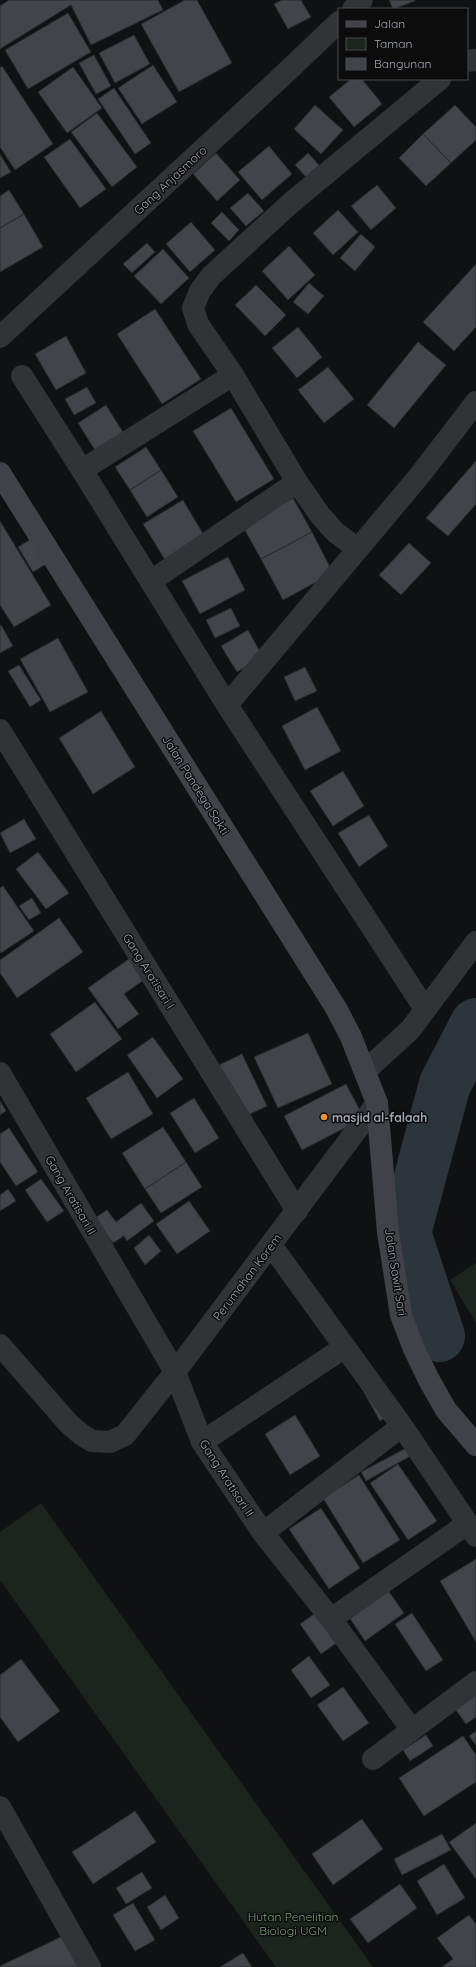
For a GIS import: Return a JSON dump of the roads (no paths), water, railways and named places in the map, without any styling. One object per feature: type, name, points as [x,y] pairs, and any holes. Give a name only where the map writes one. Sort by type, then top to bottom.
[{"type":"main road","name":"Jalan Pandega Sakti","points":[[0,473],[336,1008],[365,1071],[377,1103]]},
{"type":"main road","name":"Jalan Sawit Sari","points":[[377,1103],[388,1232],[401,1314],[414,1349],[446,1410],[476,1445]]},
{"type":"street","points":[[354,8],[362,0]]},
{"type":"street","name":"Gang Anjasmoro","points":[[0,337],[274,85],[338,23]]},
{"type":"street","points":[[358,549],[335,532],[320,515],[297,482],[233,375],[198,324],[193,308],[200,291],[211,276],[292,202],[439,80]]},
{"type":"street","points":[[82,470],[233,375]]},
{"type":"street","points":[[22,376],[151,581],[226,705],[425,1009]]},
{"type":"street","points":[[226,705],[420,475],[476,402]]},
{"type":"street","points":[[151,581],[297,482]]},
{"type":"street","name":"Gang Aratisari I","points":[[0,730],[297,1211]]},
{"type":"street","points":[[365,1071],[410,1030],[476,942]]},
{"type":"street","name":"Gang Aratisari II","points":[[0,1073],[175,1372],[202,1442],[263,1533],[330,1619],[412,1730]]},
{"type":"street","name":"Perumahan Korem","points":[[0,1345],[69,1424],[82,1435],[92,1441],[110,1442],[125,1435],[175,1372],[377,1103]]},
{"type":"street","points":[[271,1245],[402,1426],[472,1530],[330,1619]]},
{"type":"street","points":[[202,1442],[345,1347]]},
{"type":"street","points":[[263,1533],[402,1426]]},
{"type":"street","points":[[373,1759],[476,1682]]},
{"type":"street","points":[[0,1807],[90,1967]]},
{"type":"waterway","points":[[439,1336],[405,1233],[445,1084],[476,1024]]},
{"type":"place","name":"masjid al-falaah","points":[[324,1117]]},
{"type":"park label","name":"Hutan Penelitian Biologi UGM","points":[[293,1923]]}]
